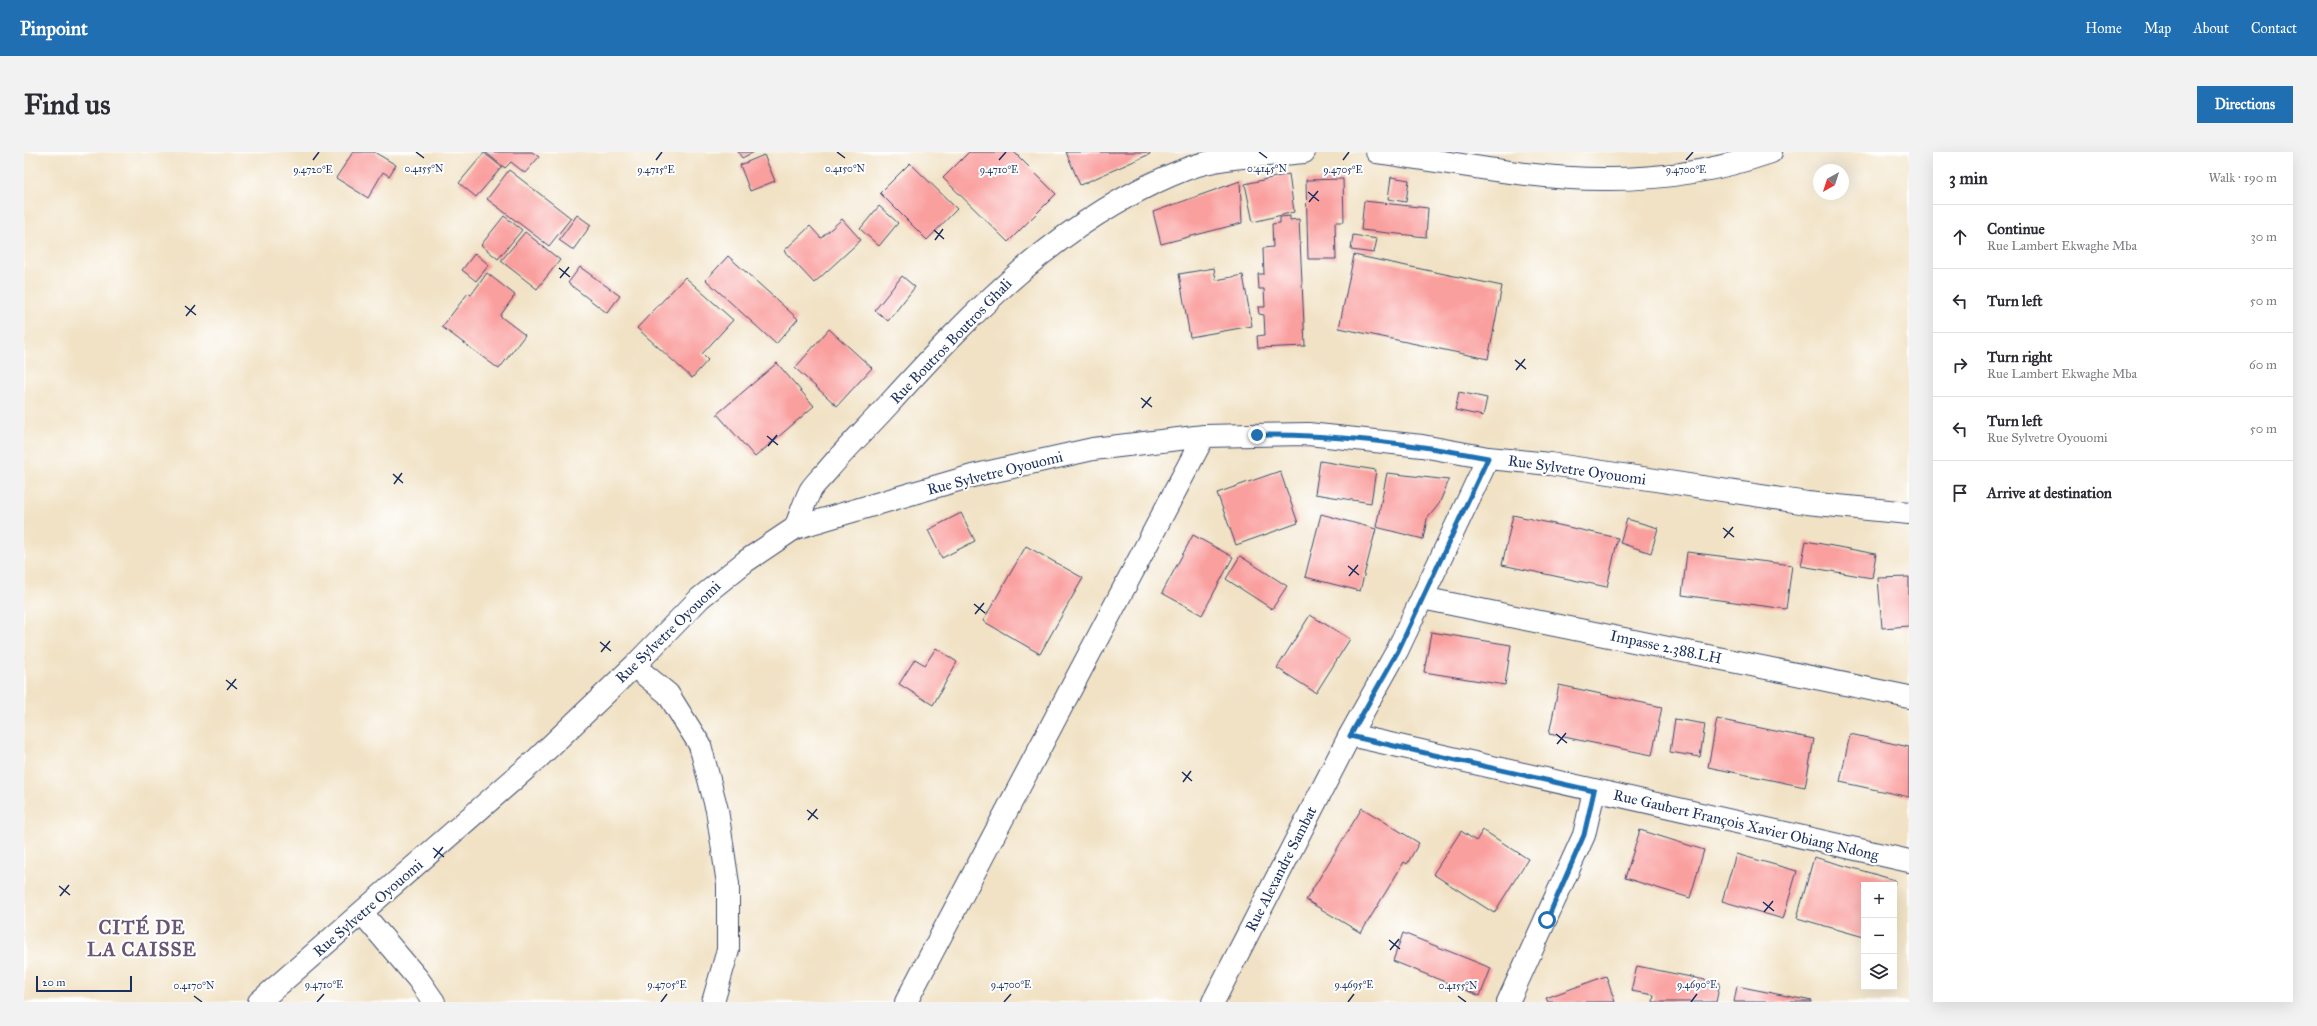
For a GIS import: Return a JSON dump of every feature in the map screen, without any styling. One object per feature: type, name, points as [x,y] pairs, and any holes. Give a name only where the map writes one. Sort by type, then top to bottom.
[{"type":"street","name":"Rue Boutros Boutros Ghali","points":[[795,528],[811,490],[840,454],[968,319],[1025,266],[1063,236],[1142,188],[1188,168],[1226,159],[1304,152]]},
{"type":"street","points":[[1376,152],[1517,172],[1608,179],[1657,176],[1707,169],[1771,152]]},
{"type":"street","name":"Rue Sylvetre Oyouomi","points":[[260,1002],[537,759],[634,666],[700,598],[746,561],[795,528],[952,482],[1030,462],[1093,449],[1204,436],[1316,435],[1422,446],[1488,458],[1550,464],[1807,502],[1909,513]]},
{"type":"street","points":[[906,1002],[1204,436]]},
{"type":"street","name":"Rue Alexandre Sambat","points":[[1213,1002],[1350,736],[1398,651],[1488,458]]},
{"type":"street","name":"Impasse 2.388.LH","points":[[1422,598],[1909,698]]},
{"type":"street","points":[[634,666],[668,694],[700,744],[717,810],[728,884],[728,950],[713,1002]]},
{"type":"street","name":"Rue Gaubert François Xavier Obiang Ndong","points":[[1350,736],[1909,861]]},
{"type":"street","points":[[1508,1002],[1584,835],[1594,791]]},
{"type":"street","points":[[362,913],[418,979],[434,1002]]},
{"type":"building","points":[[353,152],[374,152],[396,165],[389,176],[383,172],[368,198],[336,178]]},
{"type":"building","points":[[485,152],[532,152],[539,157],[525,173],[511,162],[505,168]]},
{"type":"building","points":[[738,152],[754,152],[742,158]]},
{"type":"building","points":[[969,152],[1014,152],[1056,194],[1008,242],[943,178]]},
{"type":"building","points":[[1066,152],[1149,152],[1150,154],[1080,185]]},
{"type":"building","points":[[484,153],[502,167],[476,197],[459,183]]},
{"type":"building","points":[[764,155],[775,181],[750,191],[740,165]]},
{"type":"building","points":[[910,163],[957,209],[927,240],[880,193]]},
{"type":"building","points":[[509,170],[571,218],[549,246],[487,199]]},
{"type":"building","points":[[1289,174],[1294,212],[1253,222],[1245,184]]},
{"type":"building","points":[[1391,177],[1409,180],[1406,202],[1388,199]]},
{"type":"building","points":[[1343,179],[1344,222],[1335,222],[1336,259],[1308,259],[1306,180]]},
{"type":"building","points":[[1240,181],[1242,223],[1161,244],[1153,212]]},
{"type":"building","points":[[1364,201],[1428,208],[1426,237],[1361,230]]},
{"type":"building","points":[[879,206],[898,223],[879,246],[860,229]]},
{"type":"building","points":[[577,215],[591,225],[573,250],[559,240]]},
{"type":"building","points":[[504,216],[522,230],[498,259],[481,245]]},
{"type":"building","points":[[1290,216],[1290,220],[1299,219],[1305,346],[1258,348],[1257,336],[1265,335],[1264,315],[1259,314],[1258,307],[1265,307],[1264,289],[1259,289],[1258,274],[1264,274],[1263,248],[1273,247],[1272,224],[1280,223],[1280,217]]},
{"type":"building","points":[[842,219],[861,240],[814,283],[784,251],[810,226],[821,238]]},
{"type":"building","points":[[525,232],[560,260],[537,289],[501,261]]},
{"type":"building","points":[[1353,235],[1377,239],[1374,253],[1351,250]]},
{"type":"building","points":[[475,253],[489,265],[476,281],[462,270]]},
{"type":"building","points":[[1354,255],[1502,286],[1488,359],[1339,328]]},
{"type":"building","points":[[728,256],[798,319],[776,344],[706,280]]},
{"type":"building","points":[[580,267],[620,296],[607,313],[568,283]]},
{"type":"building","points":[[1214,268],[1216,280],[1243,275],[1252,326],[1190,337],[1179,274]]},
{"type":"building","points":[[487,273],[515,295],[500,316],[525,335],[499,369],[442,327],[468,293],[471,295]]},
{"type":"building","points":[[902,276],[915,287],[888,321],[875,310]]},
{"type":"building","points":[[685,277],[733,320],[702,354],[708,360],[692,378],[637,328]]},
{"type":"building","points":[[829,329],[872,368],[837,406],[795,368]]},
{"type":"building","points":[[777,363],[814,406],[755,457],[717,414]]},
{"type":"building","points":[[1459,392],[1487,398],[1483,416],[1455,410]]},
{"type":"building","points":[[1320,461],[1376,470],[1371,503],[1315,494]]},
{"type":"building","points":[[1280,471],[1298,523],[1236,545],[1217,493]]},
{"type":"building","points":[[1387,473],[1449,480],[1439,504],[1427,519],[1423,539],[1376,527]]},
{"type":"building","points":[[961,513],[975,541],[942,558],[928,530]]},
{"type":"building","points":[[1321,514],[1376,529],[1360,591],[1305,577]]},
{"type":"building","points":[[1513,515],[1618,538],[1607,587],[1502,565]]},
{"type":"building","points":[[1627,519],[1658,528],[1651,553],[1620,543]]},
{"type":"building","points":[[1193,535],[1233,557],[1202,615],[1162,593]]},
{"type":"building","points":[[1806,541],[1876,554],[1872,578],[1801,566]]},
{"type":"building","points":[[1026,546],[1083,578],[1040,654],[983,621]]},
{"type":"building","points":[[1687,552],[1792,565],[1786,609],[1682,595]]},
{"type":"building","points":[[1240,556],[1287,586],[1272,609],[1226,579]]},
{"type":"building","points":[[1909,577],[1909,626],[1882,628],[1878,578]]},
{"type":"building","points":[[1310,615],[1350,639],[1316,693],[1277,668]]},
{"type":"building","points":[[1431,632],[1511,645],[1505,685],[1424,672]]},
{"type":"building","points":[[936,648],[957,662],[933,705],[899,684],[915,659],[925,665]]},
{"type":"building","points":[[1559,685],[1662,707],[1652,755],[1549,734]]},
{"type":"building","points":[[1675,719],[1705,724],[1700,757],[1670,752]]},
{"type":"building","points":[[1717,719],[1814,739],[1805,787],[1708,767]]},
{"type":"building","points":[[1850,734],[1909,747],[1909,797],[1840,782]]},
{"type":"building","points":[[1362,808],[1419,843],[1407,864],[1404,862],[1361,933],[1306,900]]},
{"type":"building","points":[[1483,830],[1528,859],[1494,913],[1433,874],[1461,831],[1476,841]]},
{"type":"building","points":[[1640,830],[1704,850],[1690,898],[1625,878]]},
{"type":"building","points":[[1736,854],[1797,871],[1783,919],[1722,901]]},
{"type":"building","points":[[1814,857],[1895,880],[1895,882],[1861,882],[1861,936],[1797,918]]},
{"type":"building","points":[[1403,933],[1491,968],[1480,996],[1393,961]]},
{"type":"building","points":[[1637,966],[1720,983],[1716,1002],[1653,1002],[1654,995],[1631,991]]},
{"type":"building","points":[[1606,976],[1615,1002],[1548,1002],[1546,998]]},
{"type":"building","points":[[1737,986],[1812,1001],[1812,1002],[1734,1002]]},
{"type":"district","name":"CITÉ DE LA CAISSE","points":[[142,938]]},
{"type":"route","points":[[1257,435],[1308,434],[1364,439],[1422,446],[1488,458],[1398,651],[1350,736],[1594,791],[1584,835],[1547,920]]}]
